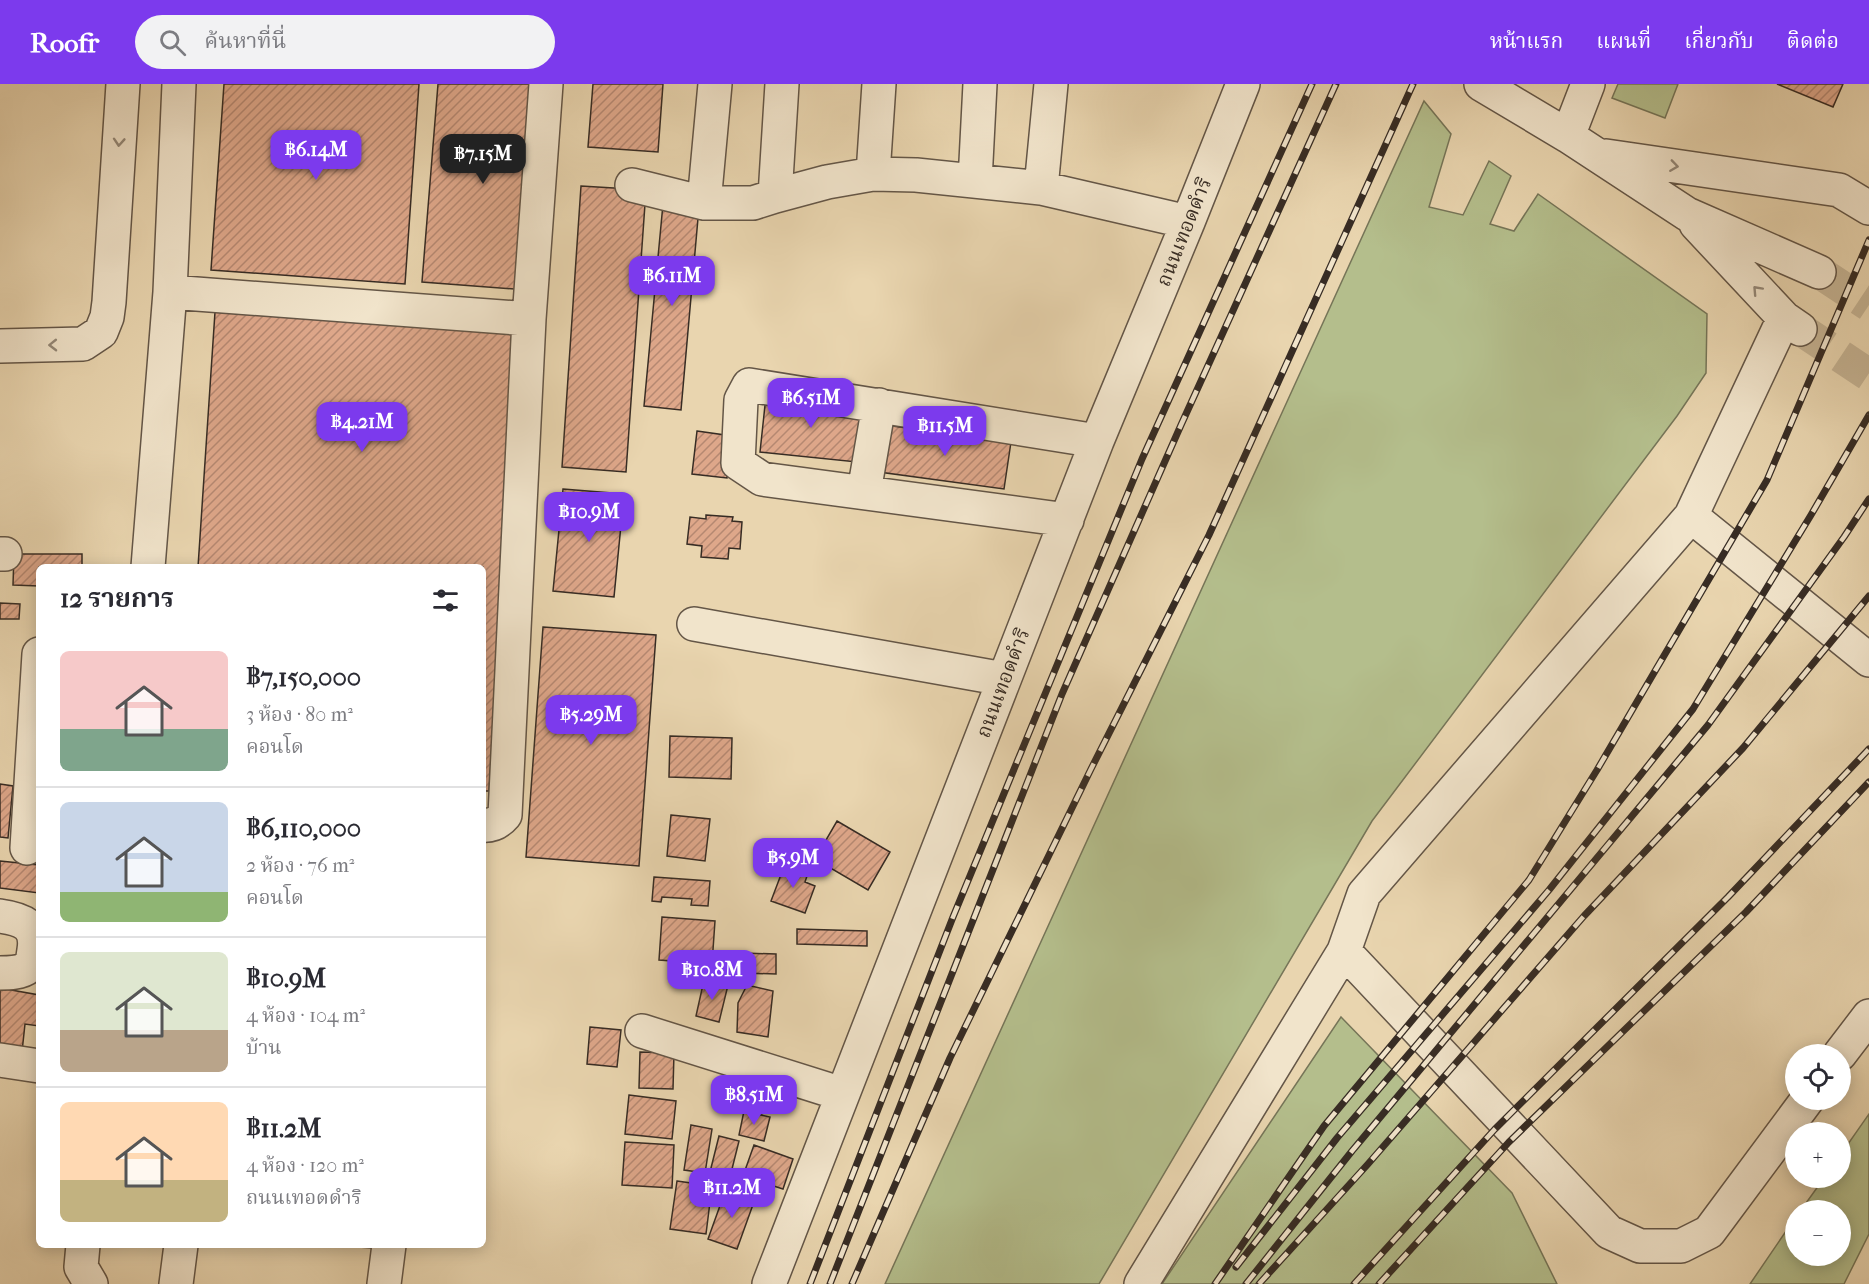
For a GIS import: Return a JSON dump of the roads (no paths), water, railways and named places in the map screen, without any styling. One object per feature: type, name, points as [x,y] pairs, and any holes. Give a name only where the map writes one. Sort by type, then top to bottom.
[{"type":"street","points":[[0,346],[83,344],[101,332],[107,317],[109,302],[123,84]]},
{"type":"street","points":[[148,564],[170,292],[179,84]]},
{"type":"street","points":[[486,824],[499,821],[505,815],[529,319],[546,84]]},
{"type":"street","points":[[704,203],[716,84]]},
{"type":"street","points":[[775,195],[782,84]]},
{"type":"street","points":[[873,174],[879,84]]},
{"type":"street","points":[[975,181],[980,84]]},
{"type":"street","points":[[1041,188],[1051,84]]},
{"type":"street","name":"ถนนเทอดดำริ","points":[[769,1284],[1097,441],[1243,84]]},
{"type":"street","points":[[1481,84],[1524,95],[1568,136],[1687,214],[1819,272]]},
{"type":"street","points":[[1568,136],[1588,84]]},
{"type":"street","points":[[1595,155],[1839,190],[1869,208]]},
{"type":"street","points":[[632,185],[704,203],[753,203],[827,182],[873,174],[916,175],[1041,188],[1188,222]]},
{"type":"street","points":[[1141,1284],[1344,951],[1364,894],[1691,516],[1792,324],[1687,214]]},
{"type":"street","points":[[170,292],[529,319]]},
{"type":"street","points":[[1067,520],[762,479],[738,462],[741,400],[749,385],[1097,441]]},
{"type":"street","points":[[864,492],[879,405]]},
{"type":"street","points":[[1691,516],[1869,660]]},
{"type":"street","points":[[694,624],[1004,679]]},
{"type":"street","points":[[22,848],[36,688]]},
{"type":"street","points":[[0,916],[20,920],[30,926],[35,942],[32,963],[27,968],[0,973]]},
{"type":"street","points":[[1344,951],[1609,1232],[1640,1246],[1682,1246],[1709,1232],[1800,1110]]},
{"type":"street","points":[[1848,1044],[1869,1016]]},
{"type":"street","points":[[642,1031],[842,1094]]},
{"type":"street","points":[[0,1060],[36,1066]]},
{"type":"street","points":[[83,1248],[81,1267],[91,1284]]},
{"type":"street","points":[[176,1284],[181,1248]]},
{"type":"street","points":[[384,1284],[389,1248]]},
{"type":"tunnel","points":[[1819,272],[1869,305]]},
{"type":"tunnel","points":[[1800,329],[1869,375]]},
{"type":"railway","points":[[810,1284],[953,917],[1142,459],[1312,84]]},
{"type":"railway","points":[[830,1284],[1062,694],[1336,84]]},
{"type":"railway","points":[[852,1284],[950,1058],[1091,769],[1209,535],[1413,84]]},
{"type":"railway","points":[[1215,1284],[1324,1126],[1529,880],[1597,770],[1767,480],[1869,240]]},
{"type":"railway","points":[[1236,1267],[1337,1138],[1549,890],[1693,709],[1869,415]]},
{"type":"railway","points":[[1246,1284],[1352,1151],[1708,725],[1869,499]]},
{"type":"railway","points":[[1259,1284],[1368,1164],[1584,916],[1743,748],[1869,596]]},
{"type":"railway","points":[[1354,1284],[1495,1129],[1728,897],[1869,749]]},
{"type":"railway","points":[[1379,1284],[1509,1142],[1746,912],[1869,782]]}]
